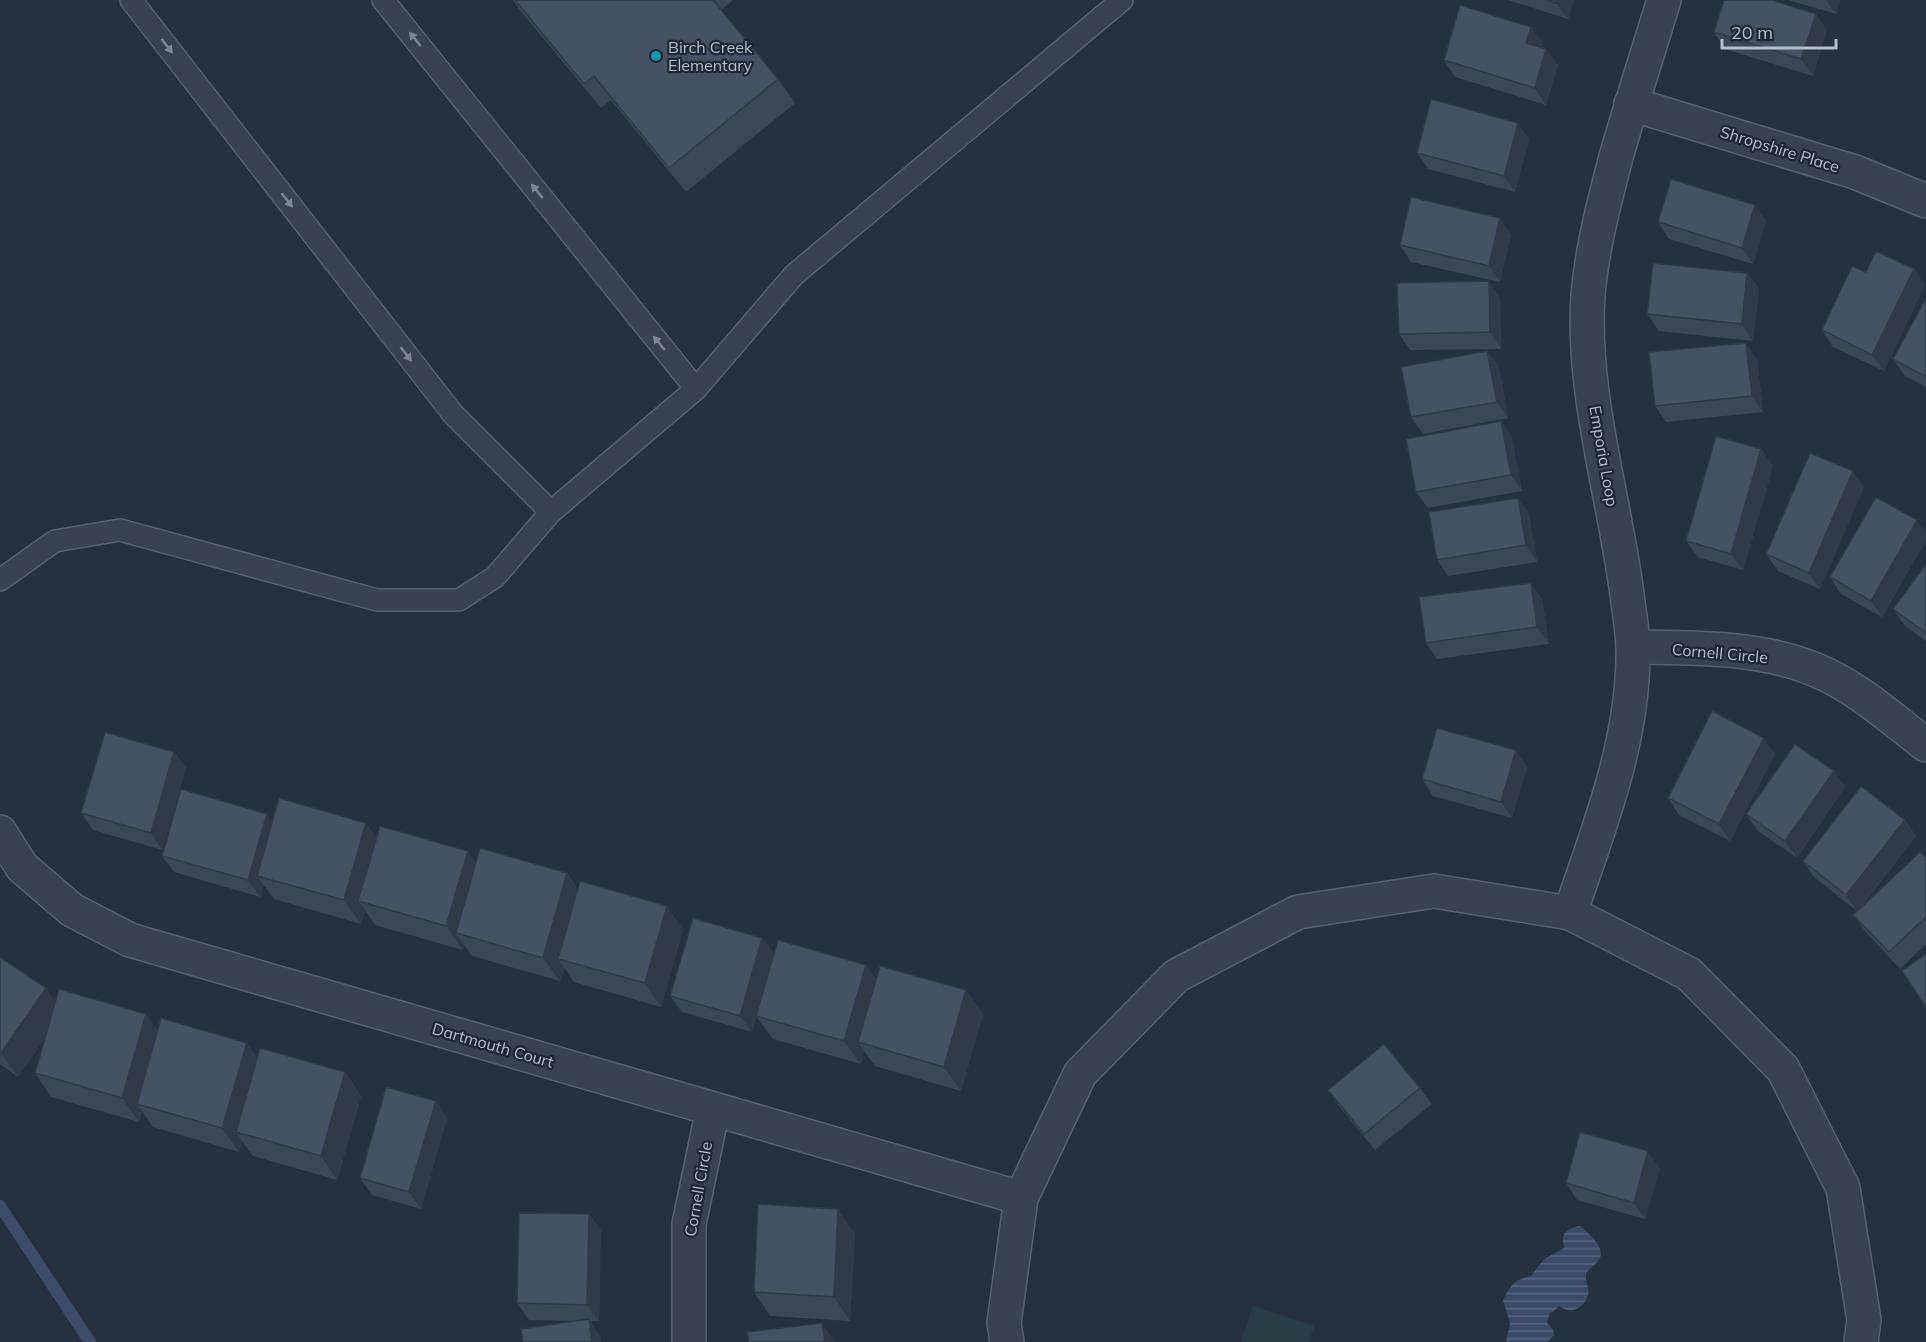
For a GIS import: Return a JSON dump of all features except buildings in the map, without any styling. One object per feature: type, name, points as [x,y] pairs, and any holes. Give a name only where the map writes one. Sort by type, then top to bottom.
[{"type":"street","name":"Emporia Loop","points":[[1570,913],[1614,777],[1628,712],[1633,647],[1620,544],[1590,375],[1587,341],[1588,296],[1593,251],[1603,206],[1631,104],[1664,0]]},
{"type":"street","name":"Shropshire Place","points":[[1631,104],[1855,172],[1926,201]]},
{"type":"street","name":"Cornell Circle","points":[[1633,647],[1764,654],[1816,670],[1867,698],[1926,745]]},
{"type":"street","name":"Dartmouth Court","points":[[0,832],[22,867],[72,910],[130,940],[1021,1198]]},
{"type":"street","points":[[1007,1342],[1004,1323],[1021,1198],[1080,1074],[1176,976],[1298,912],[1434,891],[1570,913],[1689,974],[1783,1069],[1843,1188],[1864,1320],[1861,1342]]},
{"type":"street","name":"Cornell Circle","points":[[689,1342],[689,1224],[713,1109]]},
{"type":"lane","points":[[131,0],[453,414],[551,512]]},
{"type":"lane","points":[[383,0],[696,389]]},
{"type":"lane","points":[[0,580],[55,541],[120,530],[377,600],[459,600],[495,577],[551,512],[696,389],[794,275],[1122,0]]},
{"type":"green space","points":[[1253,1306],[1314,1326],[1309,1342],[1241,1342]]},
{"type":"water","points":[[1580,1226],[1596,1242],[1601,1251],[1598,1261],[1587,1273],[1586,1300],[1576,1309],[1568,1310],[1559,1306],[1550,1313],[1547,1323],[1553,1329],[1554,1335],[1548,1342],[1506,1342],[1510,1323],[1503,1300],[1508,1290],[1517,1281],[1531,1276],[1544,1259],[1564,1248],[1565,1233]]},
{"type":"waterway","points":[[0,1206],[90,1342]]},
{"type":"place","name":"Birch Creek Elementary","points":[[656,56]]}]
